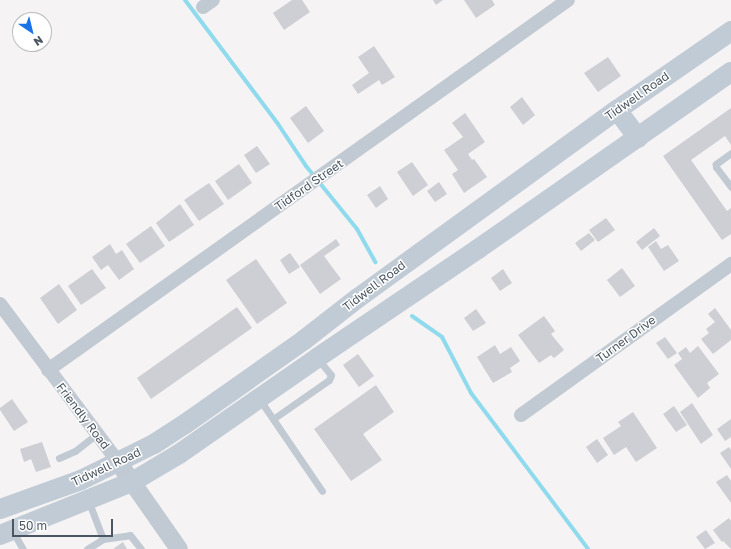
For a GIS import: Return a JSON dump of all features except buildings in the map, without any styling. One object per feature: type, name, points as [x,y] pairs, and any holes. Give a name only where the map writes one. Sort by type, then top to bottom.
[{"type":"main road","name":"Tidwell Road","points":[[0,509],[81,480],[154,444],[185,424],[304,340],[358,298],[617,110],[731,31]]},
{"type":"main road","name":"Tidwell Road","points":[[6,532],[132,482],[179,454],[730,76]]},
{"type":"main road","points":[[617,110],[638,138]]},
{"type":"main road","points":[[304,340],[317,358]]},
{"type":"street","name":"Tidford Street","points":[[48,370],[568,0]]},
{"type":"street","name":"Turner Drive","points":[[521,415],[731,264]]},
{"type":"street","name":"Friendly Road","points":[[0,304],[118,462],[175,548]]},
{"type":"lane","points":[[731,153],[716,164],[716,167],[731,187]]},
{"type":"lane","points":[[273,419],[329,380],[331,375],[317,358]]},
{"type":"lane","points":[[258,399],[322,491]]},
{"type":"lane","points":[[59,458],[75,451],[97,434]]},
{"type":"lane","points":[[88,500],[103,539]]},
{"type":"lane","points":[[6,532],[23,549]]},
{"type":"lane","points":[[87,549],[103,539],[130,535],[141,549]]},
{"type":"waterway","points":[[185,0],[278,124],[306,166],[357,229],[375,262]]},
{"type":"waterway","points":[[412,316],[442,337],[471,393],[588,549]]}]
